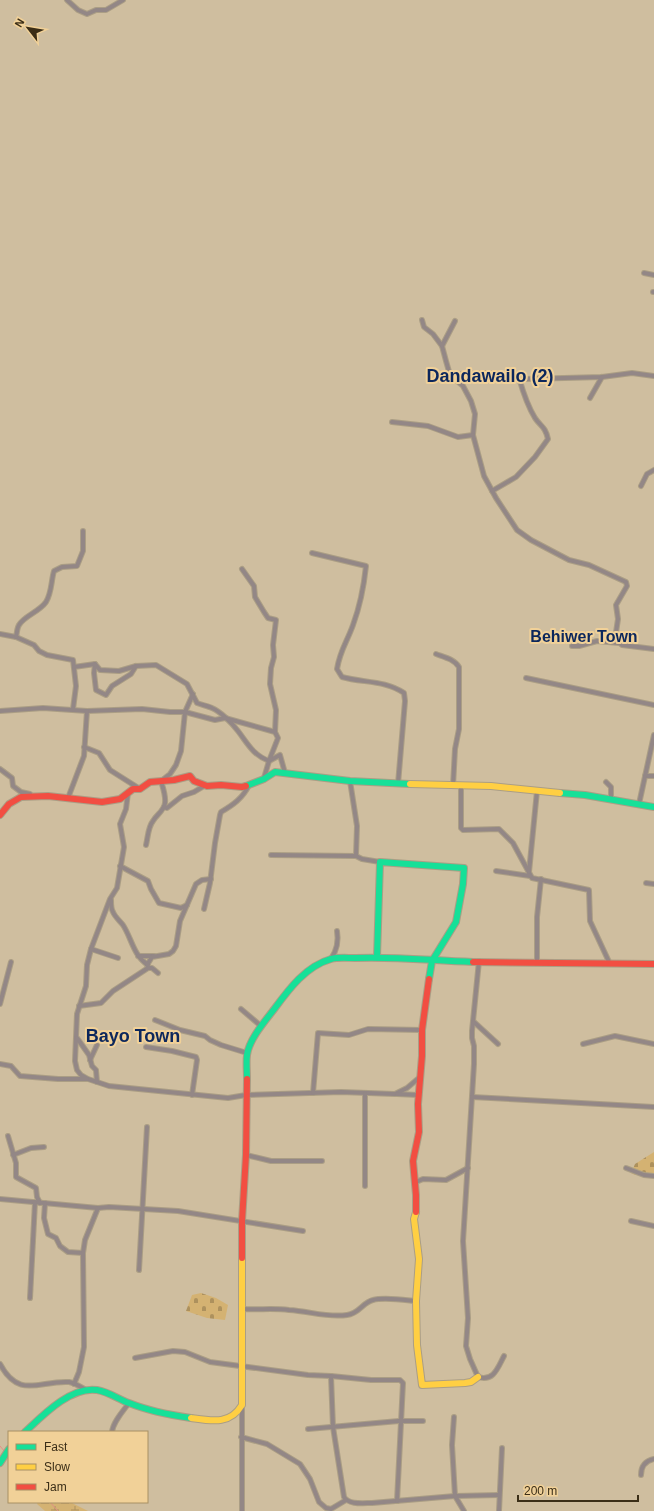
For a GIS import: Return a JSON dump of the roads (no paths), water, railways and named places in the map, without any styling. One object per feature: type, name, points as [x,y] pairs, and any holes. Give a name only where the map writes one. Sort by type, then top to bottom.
[{"type":"street","points":[[67,0],[78,10],[87,14],[96,10],[106,10],[123,0]]},
{"type":"street","points":[[644,273],[654,275]]},
{"type":"street","points":[[422,320],[424,326],[433,334],[442,346],[450,375],[463,386],[471,401],[475,414],[473,435],[484,476],[517,530],[531,540],[569,560],[589,565],[626,582],[627,586],[616,604],[618,619],[615,640],[622,646],[654,649]]},
{"type":"street","points":[[442,346],[455,321]]},
{"type":"street","points":[[450,375],[488,373],[509,378],[519,378],[602,377],[632,373],[654,376]]},
{"type":"street","points":[[590,398],[602,377]]},
{"type":"street","points":[[492,491],[516,477],[535,457],[548,439],[546,430],[535,419],[525,400],[519,378]]},
{"type":"street","points":[[392,422],[428,426],[458,437],[473,435]]},
{"type":"street","points":[[641,486],[646,474],[654,470]]},
{"type":"street","points":[[16,637],[19,624],[36,612],[46,602],[51,591],[51,581],[54,571],[62,567],[77,566],[82,552],[83,531]]},
{"type":"street","points":[[312,553],[366,566],[364,582],[353,625],[339,656],[337,669],[342,677],[353,680],[379,682],[396,687],[404,693],[405,701],[398,784]]},
{"type":"street","points":[[242,569],[254,586],[255,597],[264,612],[268,618],[276,620],[273,645],[274,657],[271,668],[270,684],[276,710],[275,732],[278,738],[268,761],[264,779]]},
{"type":"street","points":[[0,634],[16,637],[34,644],[39,651],[47,655],[73,660],[76,686],[73,710]]},
{"type":"street","points":[[572,646],[597,641],[619,643]]},
{"type":"street","points":[[436,654],[450,659],[459,667],[459,729],[455,749],[453,786]]},
{"type":"street","points":[[74,667],[95,664]]},
{"type":"street","points":[[95,664],[100,670],[119,671],[136,666],[156,665],[187,684],[197,703],[213,708],[237,730],[256,755],[268,761]]},
{"type":"street","points":[[95,664],[94,673],[96,690],[106,694],[112,686],[131,674],[136,666]]},
{"type":"street","points":[[526,678],[654,705]]},
{"type":"street","points":[[161,781],[173,771],[179,758],[185,712],[193,694]]},
{"type":"street","points":[[0,712],[43,708],[87,711],[142,709],[185,712],[216,720],[225,718],[275,732]]},
{"type":"street","points":[[68,798],[84,756],[87,711]]},
{"type":"street","points":[[639,804],[654,735]]},
{"type":"street","points":[[84,747],[99,753],[110,770],[140,789]]},
{"type":"street","points":[[268,761],[280,755],[286,773]]},
{"type":"street","points":[[0,769],[12,778],[13,786],[21,792],[39,796]]},
{"type":"street","points":[[164,807],[167,808],[182,796],[194,792],[204,786],[221,785],[242,787],[264,779],[275,772],[350,781],[453,786],[491,786],[585,795],[654,807]]},
{"type":"street","points":[[0,815],[9,804],[22,797],[39,796],[102,802],[112,801],[120,799],[133,789],[140,789],[150,782],[174,780],[190,776],[194,781],[204,786]]},
{"type":"street","points":[[645,776],[654,776]]},
{"type":"street","points":[[146,845],[152,821],[164,807],[165,796],[161,781]]},
{"type":"street","points":[[350,781],[357,826],[356,856]]},
{"type":"street","points":[[606,782],[611,787],[611,800]]},
{"type":"street","points":[[204,909],[211,879],[215,843],[221,812],[238,800],[246,792],[249,785]]},
{"type":"street","points":[[461,786],[462,828],[465,830],[499,828],[513,843],[530,874]]},
{"type":"street","points":[[530,874],[537,791]]},
{"type":"street","points":[[128,793],[126,809],[120,824],[124,847],[117,888],[110,899],[91,949],[84,993],[76,1020],[77,1038],[75,1061],[77,1070],[81,1075],[109,1086],[228,1098],[246,1095],[313,1093],[418,1095]]},
{"type":"street","points":[[271,855],[356,856],[362,859],[380,862],[464,868],[463,884],[456,922],[432,961],[422,1030],[418,1095],[419,1132],[413,1161],[416,1182],[416,1211],[414,1219],[419,1259],[416,1301],[417,1345],[422,1385],[465,1383],[471,1382],[478,1377],[489,1378],[500,1366],[504,1356]]},
{"type":"street","points":[[376,957],[380,862]]},
{"type":"street","points":[[120,866],[148,881],[159,903],[181,908],[188,905]]},
{"type":"street","points":[[496,871],[530,874],[540,879],[589,890],[590,921],[610,964]]},
{"type":"street","points":[[138,956],[156,956],[169,954],[173,951],[176,946],[180,921],[196,884],[202,880],[211,879]]},
{"type":"street","points":[[537,962],[537,917],[540,879]]},
{"type":"street","points":[[646,883],[654,884]]},
{"type":"street","points":[[110,899],[113,913],[123,926],[138,956],[158,973]]},
{"type":"street","points":[[331,959],[337,946],[337,931]]},
{"type":"street","points":[[91,949],[118,958]]},
{"type":"street","points":[[147,965],[152,957],[156,956]]},
{"type":"street","points":[[242,1511],[242,1221],[246,1154],[247,1053],[260,1026],[305,973],[331,959],[376,957],[432,961],[654,964]]},
{"type":"street","points":[[478,1377],[466,1346],[468,1318],[463,1241],[472,1097],[474,1046],[472,1031],[479,961]]},
{"type":"street","points":[[0,1004],[11,962]]},
{"type":"street","points":[[79,1006],[101,1003],[126,981],[145,970],[152,968]]},
{"type":"street","points":[[84,993],[86,999],[91,1004]]},
{"type":"street","points":[[240,1009],[260,1026]]},
{"type":"street","points":[[154,1020],[180,1030],[205,1036],[221,1045],[247,1053]]},
{"type":"street","points":[[474,1022],[498,1044]]},
{"type":"street","points":[[313,1093],[318,1033],[349,1035],[368,1029],[422,1030]]},
{"type":"street","points":[[583,1044],[615,1036],[654,1044]]},
{"type":"street","points":[[77,1038],[86,1050],[92,1066],[96,1070],[97,1082]]},
{"type":"street","points":[[90,1060],[97,1045]]},
{"type":"street","points":[[146,1047],[196,1057],[197,1060],[192,1095]]},
{"type":"street","points":[[0,1064],[11,1066],[20,1076],[58,1079],[88,1079]]},
{"type":"street","points":[[395,1094],[407,1088],[420,1077]]},
{"type":"street","points":[[365,1094],[365,1186]]},
{"type":"street","points":[[472,1097],[599,1105],[654,1106]]},
{"type":"street","points":[[139,1270],[147,1127]]},
{"type":"street","points":[[8,1136],[16,1163],[16,1177],[36,1188],[37,1197],[43,1203],[44,1218],[48,1234],[56,1238],[60,1246],[68,1252],[83,1253]]},
{"type":"street","points":[[13,1155],[32,1148],[44,1146]]},
{"type":"street","points":[[246,1154],[271,1161],[322,1160]]},
{"type":"street","points":[[416,1182],[423,1179],[446,1180],[468,1168]]},
{"type":"street","points":[[626,1168],[644,1175],[654,1176]]},
{"type":"street","points":[[0,1199],[98,1208],[109,1207],[178,1211],[303,1231]]},
{"type":"street","points":[[30,1298],[35,1202]]},
{"type":"street","points":[[74,1384],[80,1372],[84,1347],[83,1253],[85,1240],[98,1208]]},
{"type":"street","points":[[631,1221],[654,1226]]},
{"type":"street","points":[[243,1309],[288,1310],[318,1313],[326,1316],[338,1316],[353,1314],[373,1300],[416,1301]]},
{"type":"street","points":[[135,1358],[173,1351],[185,1352],[210,1362],[243,1367],[308,1375],[402,1381],[397,1501]]},
{"type":"street","points":[[0,1364],[5,1374],[20,1384],[29,1387],[58,1382],[71,1382],[86,1390]]},
{"type":"street","points":[[331,1376],[333,1427],[346,1500]]},
{"type":"street","points":[[26,1431],[62,1400],[86,1390],[98,1389],[129,1403],[164,1413],[220,1421],[229,1419],[237,1414],[242,1405]]},
{"type":"street","points":[[112,1431],[112,1428],[129,1403]]},
{"type":"street","points":[[454,1417],[452,1445],[455,1496],[464,1511]]},
{"type":"street","points":[[308,1429],[400,1421],[423,1421]]},
{"type":"street","points":[[241,1436],[267,1444],[300,1464],[310,1479],[319,1502],[326,1508],[331,1509],[346,1500],[361,1503],[455,1496],[499,1495]]},
{"type":"street","points":[[499,1511],[502,1448]]},
{"type":"street","points":[[1,1462],[8,1451]]},
{"type":"street","points":[[641,1475],[641,1470],[645,1464],[654,1459]]},
{"type":"waterway","points":[[0,1446],[5,1452]]},
{"type":"waterway","points":[[51,1503],[58,1511]]},
{"type":"district","name":"Dandawailo (2)","points":[[490,376]]},
{"type":"district","name":"Behiwer Town","points":[[584,636]]},
{"type":"district","name":"Bayo Town","points":[[133,1036]]}]
